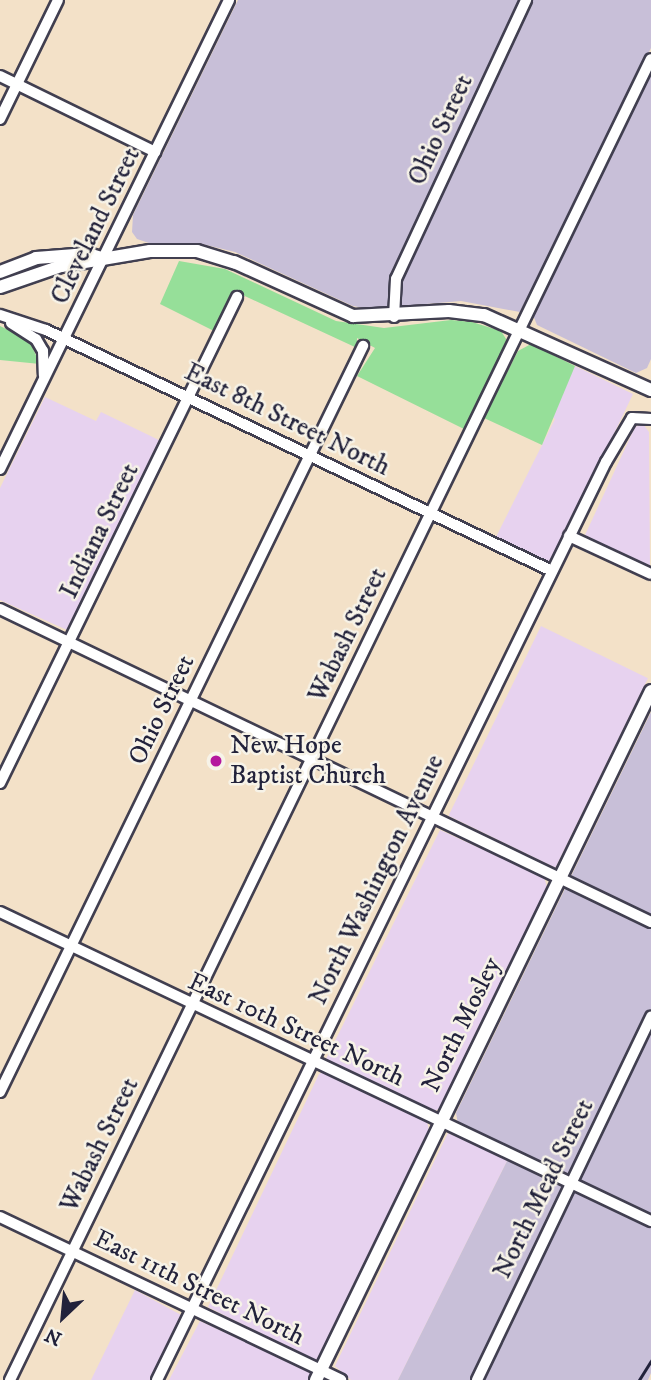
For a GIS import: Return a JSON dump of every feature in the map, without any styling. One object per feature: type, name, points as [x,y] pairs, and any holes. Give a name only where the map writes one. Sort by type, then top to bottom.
[{"type":"street","points":[[0,119],[58,0]]},
{"type":"street","name":"Cleveland Street","points":[[0,470],[229,0]]},
{"type":"street","name":"Ohio Street","points":[[394,317],[396,279],[526,0]]},
{"type":"street","name":"Wabash Street","points":[[10,1380],[651,59]]},
{"type":"street","points":[[0,76],[155,152]]},
{"type":"street","points":[[0,287],[36,271],[103,259],[197,251],[233,262],[345,314],[394,317],[467,312],[520,328],[651,390]]},
{"type":"street","points":[[0,272],[36,258],[88,254],[103,259]]},
{"type":"street","name":"Indiana Street","points":[[0,783],[237,297]]},
{"type":"street","name":"East 8th Street North","points":[[0,315],[64,339],[552,571]]},
{"type":"street","points":[[0,320],[27,330],[36,339],[43,351],[43,381]]},
{"type":"street","name":"Ohio Street","points":[[0,1093],[363,346]]},
{"type":"street","name":"North Washington Avenue","points":[[157,1380],[569,536],[632,418],[651,419]]},
{"type":"street","points":[[569,536],[651,574]]},
{"type":"street","points":[[0,609],[651,922]]},
{"type":"street","name":"North Mosley","points":[[319,1375],[651,691]]},
{"type":"street","name":"East 10th Street North","points":[[0,912],[651,1221]]},
{"type":"street","name":"North Mead Street","points":[[477,1380],[651,1017]]},
{"type":"street","name":"East 11th Street North","points":[[0,1217],[193,1309],[319,1375],[341,1380]]},
{"type":"shaded area","points":[[238,0],[651,0],[651,48],[520,312],[461,301],[369,309],[353,306],[235,252],[198,243],[155,245],[137,239],[132,232],[133,215]]},
{"type":"shaded area","points":[[651,70],[651,359],[647,368],[636,373],[537,325],[533,315]]},
{"type":"shaded area","points":[[575,366],[633,394],[553,561],[547,563],[495,539],[555,419],[551,416]]},
{"type":"shaded area","points":[[45,397],[96,421],[101,412],[163,442],[67,630],[0,600],[0,488]]},
{"type":"shaded area","points":[[643,424],[649,432],[650,569],[585,535],[635,427]]},
{"type":"shaded area","points":[[541,626],[648,678],[555,868],[449,816]]},
{"type":"shaded area","points":[[651,712],[651,1373],[648,1380],[398,1380],[512,1151],[458,1124],[456,1113]]},
{"type":"shaded area","points":[[440,830],[544,877],[547,887],[440,1108],[433,1112],[326,1059]]},
{"type":"shaded area","points":[[326,1071],[427,1122],[429,1130],[321,1357],[314,1361],[208,1307],[319,1074]]},
{"type":"shaded area","points":[[448,1133],[508,1159],[398,1380],[351,1380],[335,1366]]},
{"type":"shaded area","points":[[135,1290],[183,1316],[153,1380],[91,1380]]},
{"type":"shaded area","points":[[200,1321],[310,1371],[310,1380],[169,1380]]},
{"type":"green space","points":[[179,261],[225,269],[336,321],[384,328],[451,320],[472,322],[501,331],[508,342],[466,430],[357,376],[375,348],[357,338],[357,348],[234,291],[214,331],[160,304]]},
{"type":"green space","points":[[0,326],[29,340],[40,364],[0,360]]},
{"type":"green space","points":[[531,344],[575,366],[542,445],[484,418],[518,351]]},
{"type":"railway","points":[[639,1380],[651,1361]]},
{"type":"place","name":"New Hope Baptist Church","points":[[216,761]]}]
